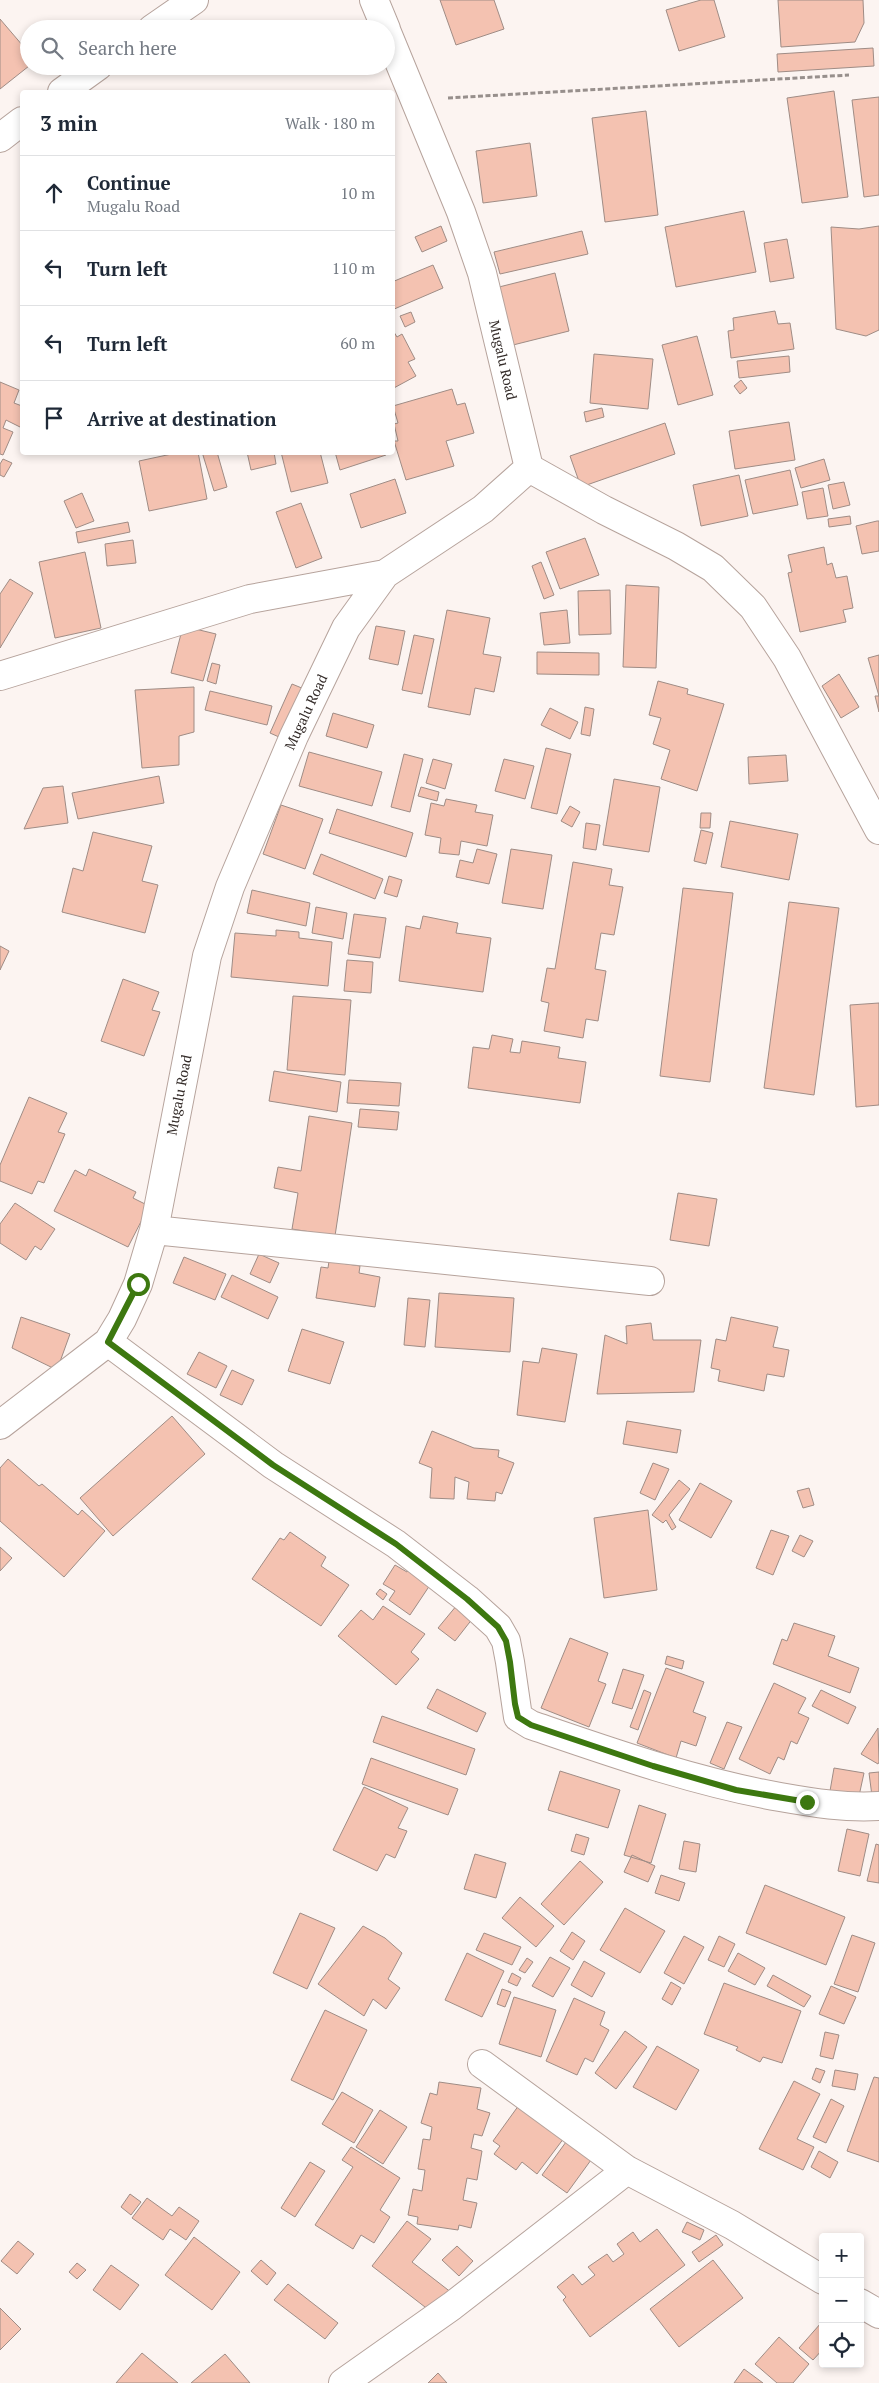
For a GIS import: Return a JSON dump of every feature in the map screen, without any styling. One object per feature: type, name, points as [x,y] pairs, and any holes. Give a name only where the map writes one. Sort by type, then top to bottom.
[{"type":"street","points":[[165,20],[194,0]]},
{"type":"street","name":"Mugalu Road","points":[[374,0],[382,20]]},
{"type":"street","name":"Mugalu Road","points":[[0,1424],[108,1342],[138,1284],[154,1230],[207,956],[230,886],[294,736],[346,628],[385,574],[484,509],[529,468],[482,274],[461,212],[395,52]]},
{"type":"street","points":[[65,90],[86,75]]},
{"type":"street","points":[[0,138],[20,123]]},
{"type":"street","points":[[529,468],[604,510],[676,546],[713,568],[753,607],[787,658],[879,830]]},
{"type":"street","points":[[0,676],[250,599],[385,574]]},
{"type":"street","points":[[154,1230],[650,1282]]},
{"type":"street","points":[[108,1342],[273,1465],[396,1544],[467,1599],[498,1627],[506,1641],[518,1717],[531,1725],[653,1766],[736,1790],[850,1808],[879,1806]]},
{"type":"street","points":[[482,2064],[627,2170],[732,2225],[820,2278]]},
{"type":"street","points":[[343,2383],[452,2306],[627,2170]]},
{"type":"street","points":[[864,2305],[879,2314]]},
{"type":"path","points":[[415,100],[849,76]]},
{"type":"building","points":[[440,0],[494,0],[504,29],[456,45]]},
{"type":"building","points":[[701,0],[714,0],[725,37],[679,51],[666,10]]},
{"type":"building","points":[[778,0],[863,0],[864,23],[855,42],[781,47]]},
{"type":"building","points":[[0,19],[20,42],[20,73],[0,89]]},
{"type":"building","points":[[873,48],[874,66],[778,72],[777,54]]},
{"type":"building","points":[[834,91],[848,197],[802,203],[787,98]]},
{"type":"building","points":[[879,97],[879,195],[864,197],[852,100]]},
{"type":"building","points":[[646,111],[658,215],[605,222],[592,118]]},
{"type":"building","points":[[530,143],[537,196],[483,203],[476,151]]},
{"type":"building","points":[[744,211],[756,272],[676,287],[665,227]]},
{"type":"building","points":[[441,226],[447,241],[422,252],[415,237]]},
{"type":"building","points":[[879,226],[879,330],[866,336],[836,329],[831,227],[859,229]]},
{"type":"building","points":[[582,231],[588,254],[500,274],[494,252]]},
{"type":"building","points":[[787,239],[794,278],[770,282],[764,243]]},
{"type":"building","points":[[433,265],[443,288],[395,309],[395,281]]},
{"type":"building","points":[[555,273],[569,331],[513,345],[499,287]]},
{"type":"building","points":[[775,311],[778,324],[790,323],[794,349],[731,358],[728,331],[734,330],[733,318]]},
{"type":"building","points":[[411,312],[415,322],[405,327],[400,316]]},
{"type":"building","points":[[395,334],[397,337],[402,334],[415,359],[408,362],[416,376],[395,387]]},
{"type":"building","points":[[697,336],[713,395],[678,405],[662,345]]},
{"type":"building","points":[[594,354],[653,359],[648,409],[590,403]]},
{"type":"building","points":[[789,356],[790,372],[739,378],[737,361]]},
{"type":"building","points":[[741,380],[747,388],[740,394],[734,386]]},
{"type":"building","points":[[0,382],[19,390],[14,403],[20,405],[20,427],[6,420],[3,428],[13,432],[3,455],[0,454]]},
{"type":"building","points":[[452,389],[457,405],[465,403],[474,433],[446,441],[454,466],[406,480],[395,444],[395,441],[398,441],[395,424],[398,423],[395,405]]},
{"type":"building","points":[[602,408],[604,417],[586,422],[584,412]]},
{"type":"building","points":[[789,422],[795,460],[735,469],[729,431]]},
{"type":"building","points":[[665,423],[675,454],[581,487],[570,456]]},
{"type":"building","points":[[167,455],[199,455],[207,499],[149,511],[139,461]]},
{"type":"building","points":[[203,455],[218,455],[227,487],[214,491]]},
{"type":"building","points":[[248,455],[274,455],[276,464],[251,470]]},
{"type":"building","points":[[282,455],[321,455],[328,483],[291,492]]},
{"type":"building","points":[[336,455],[386,455],[340,470]]},
{"type":"building","points":[[3,459],[12,463],[4,477],[0,475],[0,464]]},
{"type":"building","points":[[824,459],[830,480],[801,488],[795,468]]},
{"type":"building","points":[[790,470],[798,505],[753,514],[745,480]]},
{"type":"building","points":[[739,475],[748,516],[701,526],[693,485]]},
{"type":"building","points":[[395,479],[406,513],[361,528],[350,494]]},
{"type":"building","points":[[844,482],[850,505],[833,509],[828,485]]},
{"type":"building","points":[[823,488],[828,516],[807,519],[802,492]]},
{"type":"building","points":[[82,493],[94,521],[76,528],[64,501]]},
{"type":"building","points":[[301,503],[322,558],[296,568],[276,512]]},
{"type":"building","points":[[850,516],[851,524],[829,527],[828,519]]},
{"type":"building","points":[[879,521],[879,551],[862,554],[856,526]]},
{"type":"building","points":[[128,522],[130,532],[78,543],[76,532]]},
{"type":"building","points":[[585,538],[599,575],[560,589],[546,552]]},
{"type":"building","points":[[133,540],[136,563],[107,566],[105,544]]},
{"type":"building","points":[[824,547],[827,565],[832,563],[836,578],[847,576],[853,608],[843,610],[846,622],[800,632],[788,573],[792,572],[788,555]]},
{"type":"building","points":[[85,552],[101,628],[55,638],[39,562]]},
{"type":"building","points":[[541,562],[554,595],[544,599],[532,566]]},
{"type":"building","points":[[10,579],[33,593],[0,648],[0,594]]},
{"type":"building","points":[[626,585],[659,587],[656,668],[623,667]]},
{"type":"building","points":[[610,590],[611,634],[579,635],[578,591]]},
{"type":"building","points":[[447,610],[490,618],[483,654],[501,657],[494,692],[475,688],[470,715],[428,707]]},
{"type":"building","points":[[567,610],[570,643],[544,645],[540,613]]},
{"type":"building","points":[[183,626],[216,634],[203,681],[171,673]]},
{"type":"building","points":[[376,626],[405,631],[398,665],[369,659]]},
{"type":"building","points":[[414,635],[434,639],[422,694],[402,690]]},
{"type":"building","points":[[537,652],[599,653],[599,675],[537,674]]},
{"type":"building","points":[[879,655],[879,696],[868,658]]},
{"type":"building","points":[[212,663],[220,665],[216,684],[207,681]]},
{"type":"building","points":[[839,674],[859,707],[841,718],[822,686]]},
{"type":"building","points":[[658,681],[688,689],[687,694],[724,704],[697,791],[661,779],[670,750],[653,744],[661,718],[649,715]]},
{"type":"building","points":[[292,684],[309,691],[288,741],[270,733]]},
{"type":"building","points":[[194,687],[194,732],[179,736],[179,765],[142,768],[135,690]]},
{"type":"building","points":[[210,691],[272,706],[267,725],[205,710]]},
{"type":"building","points":[[875,696],[879,696],[879,712]]},
{"type":"building","points":[[585,707],[594,709],[590,736],[581,734]]},
{"type":"building","points":[[550,708],[578,722],[570,739],[541,725]]},
{"type":"building","points":[[333,713],[374,725],[367,748],[326,736]]},
{"type":"building","points":[[546,748],[571,754],[557,814],[531,808]]},
{"type":"building","points":[[309,752],[382,772],[372,806],[299,786]]},
{"type":"building","points":[[404,754],[423,759],[410,812],[391,807]]},
{"type":"building","points":[[786,755],[788,781],[749,784],[748,757]]},
{"type":"building","points":[[433,759],[452,764],[445,789],[426,783]]},
{"type":"building","points":[[504,759],[534,766],[525,799],[495,791]]},
{"type":"building","points":[[159,776],[164,803],[78,819],[72,793]]},
{"type":"building","points":[[614,779],[660,787],[649,852],[603,845]]},
{"type":"building","points":[[63,786],[68,823],[24,829],[43,788]]},
{"type":"building","points":[[421,787],[439,792],[437,801],[418,796]]},
{"type":"building","points":[[446,799],[477,805],[475,812],[493,815],[487,846],[461,841],[459,855],[439,853],[441,838],[425,835],[431,803],[444,806]]},
{"type":"building","points":[[281,805],[323,819],[305,869],[263,854]]},
{"type":"building","points":[[570,806],[580,812],[572,827],[561,821]]},
{"type":"building","points":[[337,809],[413,833],[406,857],[329,833]]},
{"type":"building","points":[[701,813],[711,813],[710,828],[700,828]]},
{"type":"building","points":[[730,821],[798,834],[789,880],[721,867]]},
{"type":"building","points":[[586,823],[600,825],[596,850],[583,848]]},
{"type":"building","points":[[701,830],[713,833],[706,864],[694,861]]},
{"type":"building","points":[[93,832],[152,846],[142,881],[158,885],[145,933],[62,912],[73,868],[83,871]]},
{"type":"building","points":[[477,849],[497,854],[489,884],[456,877],[460,860],[473,863]]},
{"type":"building","points":[[511,849],[552,855],[543,909],[502,903]]},
{"type":"building","points":[[321,854],[383,879],[375,899],[313,874]]},
{"type":"building","points":[[573,862],[612,869],[609,885],[623,887],[614,935],[601,933],[595,969],[606,971],[598,1021],[586,1019],[583,1038],[544,1031],[549,1003],[541,1001],[547,968],[555,969]]},
{"type":"building","points":[[389,876],[402,880],[397,897],[384,893]]},
{"type":"building","points":[[683,888],[733,893],[710,1082],[660,1076]]},
{"type":"building","points":[[252,890],[310,903],[306,926],[247,913]]},
{"type":"building","points":[[789,902],[839,908],[814,1095],[764,1088]]},
{"type":"building","points":[[316,907],[347,913],[343,939],[312,933]]},
{"type":"building","points":[[354,914],[386,918],[380,958],[348,954]]},
{"type":"building","points":[[423,916],[458,923],[456,933],[491,938],[483,992],[399,981],[406,926],[420,929]]},
{"type":"building","points":[[276,930],[299,932],[299,938],[332,942],[328,986],[231,977],[235,933],[276,936]]},
{"type":"building","points":[[0,946],[9,951],[0,970]]},
{"type":"building","points":[[347,960],[373,962],[371,993],[344,991]]},
{"type":"building","points":[[123,979],[159,992],[152,1010],[160,1012],[144,1056],[101,1041]]},
{"type":"building","points":[[293,996],[351,1000],[345,1075],[287,1070]]},
{"type":"building","points":[[879,1003],[879,1105],[856,1107],[850,1005]]},
{"type":"building","points":[[492,1035],[513,1039],[510,1052],[520,1053],[522,1041],[560,1047],[558,1058],[586,1062],[580,1103],[468,1088],[473,1047],[489,1049]]},
{"type":"building","points":[[274,1071],[341,1082],[337,1112],[269,1101]]},
{"type":"building","points":[[349,1080],[401,1083],[399,1106],[347,1103]]},
{"type":"building","points":[[29,1097],[67,1113],[58,1132],[65,1134],[44,1183],[38,1181],[32,1194],[0,1181],[0,1165]]},
{"type":"building","points":[[360,1109],[399,1112],[397,1130],[358,1127]]},
{"type":"building","points":[[309,1116],[352,1123],[335,1236],[292,1229],[298,1193],[274,1188],[278,1167],[301,1171]]},
{"type":"building","points":[[89,1169],[136,1192],[133,1198],[149,1206],[128,1247],[54,1211],[75,1170],[86,1176]]},
{"type":"building","points":[[678,1193],[717,1199],[709,1246],[670,1240]]},
{"type":"building","points":[[15,1203],[55,1229],[41,1250],[35,1246],[26,1260],[0,1243],[0,1224]]},
{"type":"building","points":[[259,1254],[279,1263],[270,1283],[250,1274]]},
{"type":"building","points":[[184,1257],[226,1274],[215,1300],[173,1283]]},
{"type":"building","points":[[329,1261],[360,1266],[359,1273],[380,1277],[375,1307],[316,1298],[321,1267],[328,1268]]},
{"type":"building","points":[[232,1275],[278,1297],[268,1319],[221,1297]]},
{"type":"building","points":[[439,1293],[514,1298],[510,1352],[435,1347]]},
{"type":"building","points":[[408,1298],[430,1300],[425,1347],[404,1345]]},
{"type":"building","points":[[21,1317],[70,1334],[57,1370],[12,1348]]},
{"type":"building","points":[[731,1317],[778,1327],[773,1347],[789,1350],[784,1377],[767,1374],[764,1391],[718,1381],[720,1370],[711,1368],[716,1339],[726,1341]]},
{"type":"building","points":[[651,1323],[653,1340],[701,1340],[694,1392],[597,1394],[605,1335],[627,1344],[626,1326]]},
{"type":"building","points":[[302,1329],[344,1342],[330,1384],[288,1371]]},
{"type":"building","points":[[542,1348],[577,1354],[565,1422],[517,1415],[523,1361],[539,1363]]},
{"type":"building","points":[[199,1352],[227,1366],[216,1388],[187,1374]]},
{"type":"building","points":[[232,1370],[254,1380],[242,1405],[220,1395]]},
{"type":"building","points":[[172,1416],[205,1454],[113,1536],[80,1498]]},
{"type":"building","points":[[627,1421],[681,1430],[677,1453],[623,1444]]},
{"type":"building","points":[[432,1431],[474,1448],[499,1450],[498,1457],[514,1463],[502,1494],[496,1492],[495,1501],[467,1499],[469,1482],[455,1477],[454,1499],[430,1498],[432,1468],[419,1463]]},
{"type":"building","points":[[8,1459],[39,1486],[42,1484],[78,1515],[82,1510],[105,1531],[64,1577],[0,1521],[0,1468]]},
{"type":"building","points":[[653,1463],[669,1469],[655,1500],[640,1493]]},
{"type":"building","points":[[679,1480],[690,1489],[669,1515],[676,1527],[672,1530],[666,1520],[663,1523],[652,1515]]},
{"type":"building","points":[[700,1483],[732,1501],[711,1538],[679,1520]]},
{"type":"building","points":[[809,1488],[814,1505],[803,1508],[797,1491]]},
{"type":"building","points":[[648,1510],[657,1590],[604,1598],[594,1518]]},
{"type":"building","points":[[771,1530],[789,1536],[773,1575],[756,1568]]},
{"type":"building","points":[[290,1532],[326,1557],[321,1566],[349,1585],[321,1626],[252,1579],[280,1538],[284,1540]]},
{"type":"building","points":[[800,1535],[813,1541],[804,1557],[792,1551]]},
{"type":"building","points":[[0,1547],[12,1558],[0,1571]]},
{"type":"building","points":[[395,1565],[407,1572],[411,1568],[432,1582],[410,1615],[389,1600],[395,1591],[383,1584]]},
{"type":"building","points":[[380,1589],[387,1594],[383,1600],[376,1594]]},
{"type":"building","points":[[457,1605],[473,1618],[455,1641],[438,1628]]},
{"type":"building","points":[[383,1606],[425,1634],[411,1652],[419,1659],[396,1685],[338,1636],[361,1610],[373,1620]]},
{"type":"building","points":[[794,1623],[835,1636],[828,1656],[859,1668],[850,1693],[773,1664],[782,1639],[787,1641]]},
{"type":"building","points":[[570,1638],[608,1653],[598,1681],[606,1684],[589,1727],[541,1708]]},
{"type":"building","points":[[667,1656],[684,1661],[682,1669],[665,1664]]},
{"type":"building","points":[[666,1668],[704,1682],[693,1712],[706,1717],[696,1746],[681,1741],[676,1758],[637,1743]]},
{"type":"building","points":[[623,1669],[644,1675],[632,1709],[612,1703]]},
{"type":"building","points":[[774,1683],[806,1698],[798,1713],[809,1718],[797,1744],[791,1741],[784,1760],[778,1757],[770,1774],[739,1759]]},
{"type":"building","points":[[437,1689],[486,1713],[477,1732],[427,1708]]},
{"type":"building","points":[[644,1690],[651,1693],[638,1730],[630,1727]]},
{"type":"building","points":[[821,1690],[856,1707],[848,1724],[812,1706]]},
{"type":"building","points":[[382,1716],[475,1749],[466,1775],[373,1742]]},
{"type":"building","points":[[727,1722],[742,1727],[724,1769],[710,1763]]},
{"type":"building","points":[[878,1728],[879,1762],[878,1764],[861,1754]]},
{"type":"building","points":[[371,1758],[458,1789],[448,1815],[362,1784]]},
{"type":"building","points":[[834,1768],[864,1773],[859,1796],[830,1791]]},
{"type":"building","points":[[560,1771],[620,1790],[608,1828],[548,1810]]},
{"type":"building","points":[[879,1772],[879,1796],[872,1796],[869,1773]]},
{"type":"building","points":[[364,1787],[408,1808],[398,1828],[407,1831],[395,1858],[386,1854],[377,1871],[333,1850]]},
{"type":"building","points":[[639,1805],[666,1814],[651,1863],[624,1855]]},
{"type":"building","points":[[847,1829],[869,1834],[860,1876],[838,1871]]},
{"type":"building","points":[[576,1834],[589,1838],[584,1855],[571,1851]]},
{"type":"building","points":[[684,1841],[700,1844],[696,1872],[679,1869]]},
{"type":"building","points":[[876,1844],[879,1845],[879,1883],[867,1881]]},
{"type":"building","points":[[475,1854],[506,1863],[496,1898],[464,1889]]},
{"type":"building","points":[[632,1855],[655,1866],[648,1882],[624,1872]]},
{"type":"building","points":[[580,1861],[603,1882],[564,1925],[541,1904]]},
{"type":"building","points":[[661,1875],[685,1883],[679,1901],[655,1893]]},
{"type":"building","points":[[765,1885],[845,1917],[826,1965],[746,1933]]},
{"type":"building","points":[[520,1897],[554,1926],[536,1947],[502,1918]]},
{"type":"building","points":[[625,1908],[665,1931],[640,1973],[600,1950]]},
{"type":"building","points":[[300,1913],[335,1928],[307,1989],[273,1973]]},
{"type":"building","points":[[363,1926],[385,1938],[402,1953],[388,1979],[400,1988],[386,2009],[373,1999],[364,2016],[318,1984]]},
{"type":"building","points":[[572,1932],[585,1941],[573,1960],[560,1951]]},
{"type":"building","points":[[484,1933],[521,1947],[512,1965],[476,1950]]},
{"type":"building","points":[[852,1935],[875,1943],[858,1992],[834,1984]]},
{"type":"building","points":[[684,1936],[704,1947],[684,1984],[664,1973]]},
{"type":"building","points":[[719,1936],[735,1944],[724,1967],[708,1960]]},
{"type":"building","points":[[467,1953],[504,1971],[482,2017],[445,2000]]},
{"type":"building","points":[[738,1953],[765,1968],[755,1985],[728,1971]]},
{"type":"building","points":[[550,1957],[570,1968],[553,1997],[532,1986]]},
{"type":"building","points":[[527,1958],[533,1962],[525,1973],[519,1970]]},
{"type":"building","points":[[584,1961],[605,1973],[592,1997],[571,1985]]},
{"type":"building","points":[[512,1973],[521,1978],[517,1986],[508,1982]]},
{"type":"building","points":[[773,1975],[811,1996],[804,2007],[767,1986]]},
{"type":"building","points":[[671,1982],[681,1988],[672,2005],[662,1999]]},
{"type":"building","points":[[724,1983],[801,2011],[782,2063],[763,2057],[760,2062],[736,2050],[738,2047],[704,2034]]},
{"type":"building","points":[[831,1986],[856,1997],[844,2024],[819,2014]]},
{"type":"building","points":[[502,1989],[511,1992],[505,2007],[497,2004]]},
{"type":"building","points":[[514,1997],[556,2010],[541,2057],[499,2044]]},
{"type":"building","points":[[574,1998],[605,2012],[600,2025],[609,2030],[593,2062],[585,2058],[577,2075],[546,2061]]},
{"type":"building","points":[[325,2010],[367,2030],[333,2100],[291,2080]]},
{"type":"building","points":[[625,2031],[647,2047],[616,2089],[595,2073]]},
{"type":"building","points":[[825,2032],[839,2035],[833,2059],[820,2056]]},
{"type":"building","points":[[657,2046],[699,2070],[676,2110],[633,2087]]},
{"type":"building","points":[[816,2068],[825,2071],[820,2083],[812,2079]]},
{"type":"building","points":[[835,2070],[858,2074],[855,2090],[832,2086]]},
{"type":"building","points":[[874,2077],[879,2078],[879,2162],[847,2151]]},
{"type":"building","points":[[794,2081],[820,2094],[797,2139],[814,2147],[803,2170],[759,2149]]},
{"type":"building","points":[[439,2082],[481,2088],[477,2109],[490,2113],[482,2136],[474,2134],[471,2148],[482,2151],[477,2180],[467,2178],[463,2200],[477,2203],[471,2228],[459,2225],[458,2230],[417,2224],[418,2217],[408,2215],[413,2189],[422,2191],[425,2170],[418,2169],[423,2139],[430,2140],[432,2127],[421,2123],[430,2093],[437,2095]]},
{"type":"building","points":[[342,2092],[373,2110],[354,2143],[322,2124]]},
{"type":"building","points":[[831,2099],[844,2106],[826,2143],[813,2137]]},
{"type":"building","points":[[519,2105],[564,2138],[537,2174],[522,2162],[516,2170],[494,2154],[500,2146],[493,2141]]},
{"type":"building","points":[[380,2110],[407,2127],[383,2164],[356,2147]]},
{"type":"building","points":[[566,2142],[591,2160],[567,2193],[542,2175]]},
{"type":"building","points":[[351,2147],[400,2178],[380,2210],[390,2217],[374,2243],[361,2235],[353,2249],[315,2225],[353,2167],[342,2160]]},
{"type":"building","points":[[819,2151],[838,2162],[830,2178],[811,2167]]},
{"type":"building","points":[[310,2162],[325,2171],[295,2217],[281,2208]]},
{"type":"building","points":[[130,2194],[141,2202],[131,2215],[121,2207]]},
{"type":"building","points":[[147,2198],[172,2216],[179,2207],[199,2221],[186,2240],[170,2229],[163,2240],[132,2218]]},
{"type":"building","points":[[407,2221],[431,2239],[412,2262],[452,2293],[434,2314],[372,2266]]},
{"type":"building","points":[[687,2222],[704,2230],[700,2240],[682,2232]]},
{"type":"building","points":[[657,2229],[685,2265],[590,2337],[563,2300],[566,2297],[557,2287],[573,2274],[582,2285],[595,2275],[588,2267],[607,2254],[613,2262],[624,2254],[617,2244],[633,2232],[640,2242]]},
{"type":"building","points":[[716,2235],[723,2245],[699,2262],[692,2252]]},
{"type":"building","points":[[194,2237],[240,2272],[212,2310],[165,2275]]},
{"type":"building","points":[[18,2241],[34,2254],[17,2274],[1,2261]]},
{"type":"building","points":[[457,2246],[473,2261],[459,2276],[442,2260]]},
{"type":"building","points":[[261,2260],[276,2273],[267,2285],[251,2271]]},
{"type":"building","points":[[713,2260],[743,2298],[679,2347],[650,2309]]},
{"type":"building","points":[[77,2263],[86,2270],[77,2279],[69,2272]]},
{"type":"building","points":[[111,2265],[139,2285],[120,2310],[93,2290]]},
{"type":"building","points":[[288,2284],[338,2323],[325,2339],[274,2300]]},
{"type":"building","points":[[0,2308],[21,2329],[0,2350]]},
{"type":"building","points":[[819,2325],[819,2353],[813,2360],[799,2348]]},
{"type":"building","points":[[779,2337],[809,2364],[793,2383],[777,2383],[755,2364]]},
{"type":"building","points":[[142,2353],[178,2383],[116,2383]]},
{"type":"building","points":[[225,2354],[250,2383],[191,2383]]},
{"type":"building","points":[[744,2369],[763,2383],[734,2383]]},
{"type":"building","points":[[438,2373],[447,2383],[428,2383]]},
{"type":"route","points":[[138,1284],[122,1319],[108,1342],[273,1465],[396,1544],[467,1599],[498,1627],[506,1641],[518,1717],[531,1725],[653,1766],[736,1790],[807,1802]]}]
